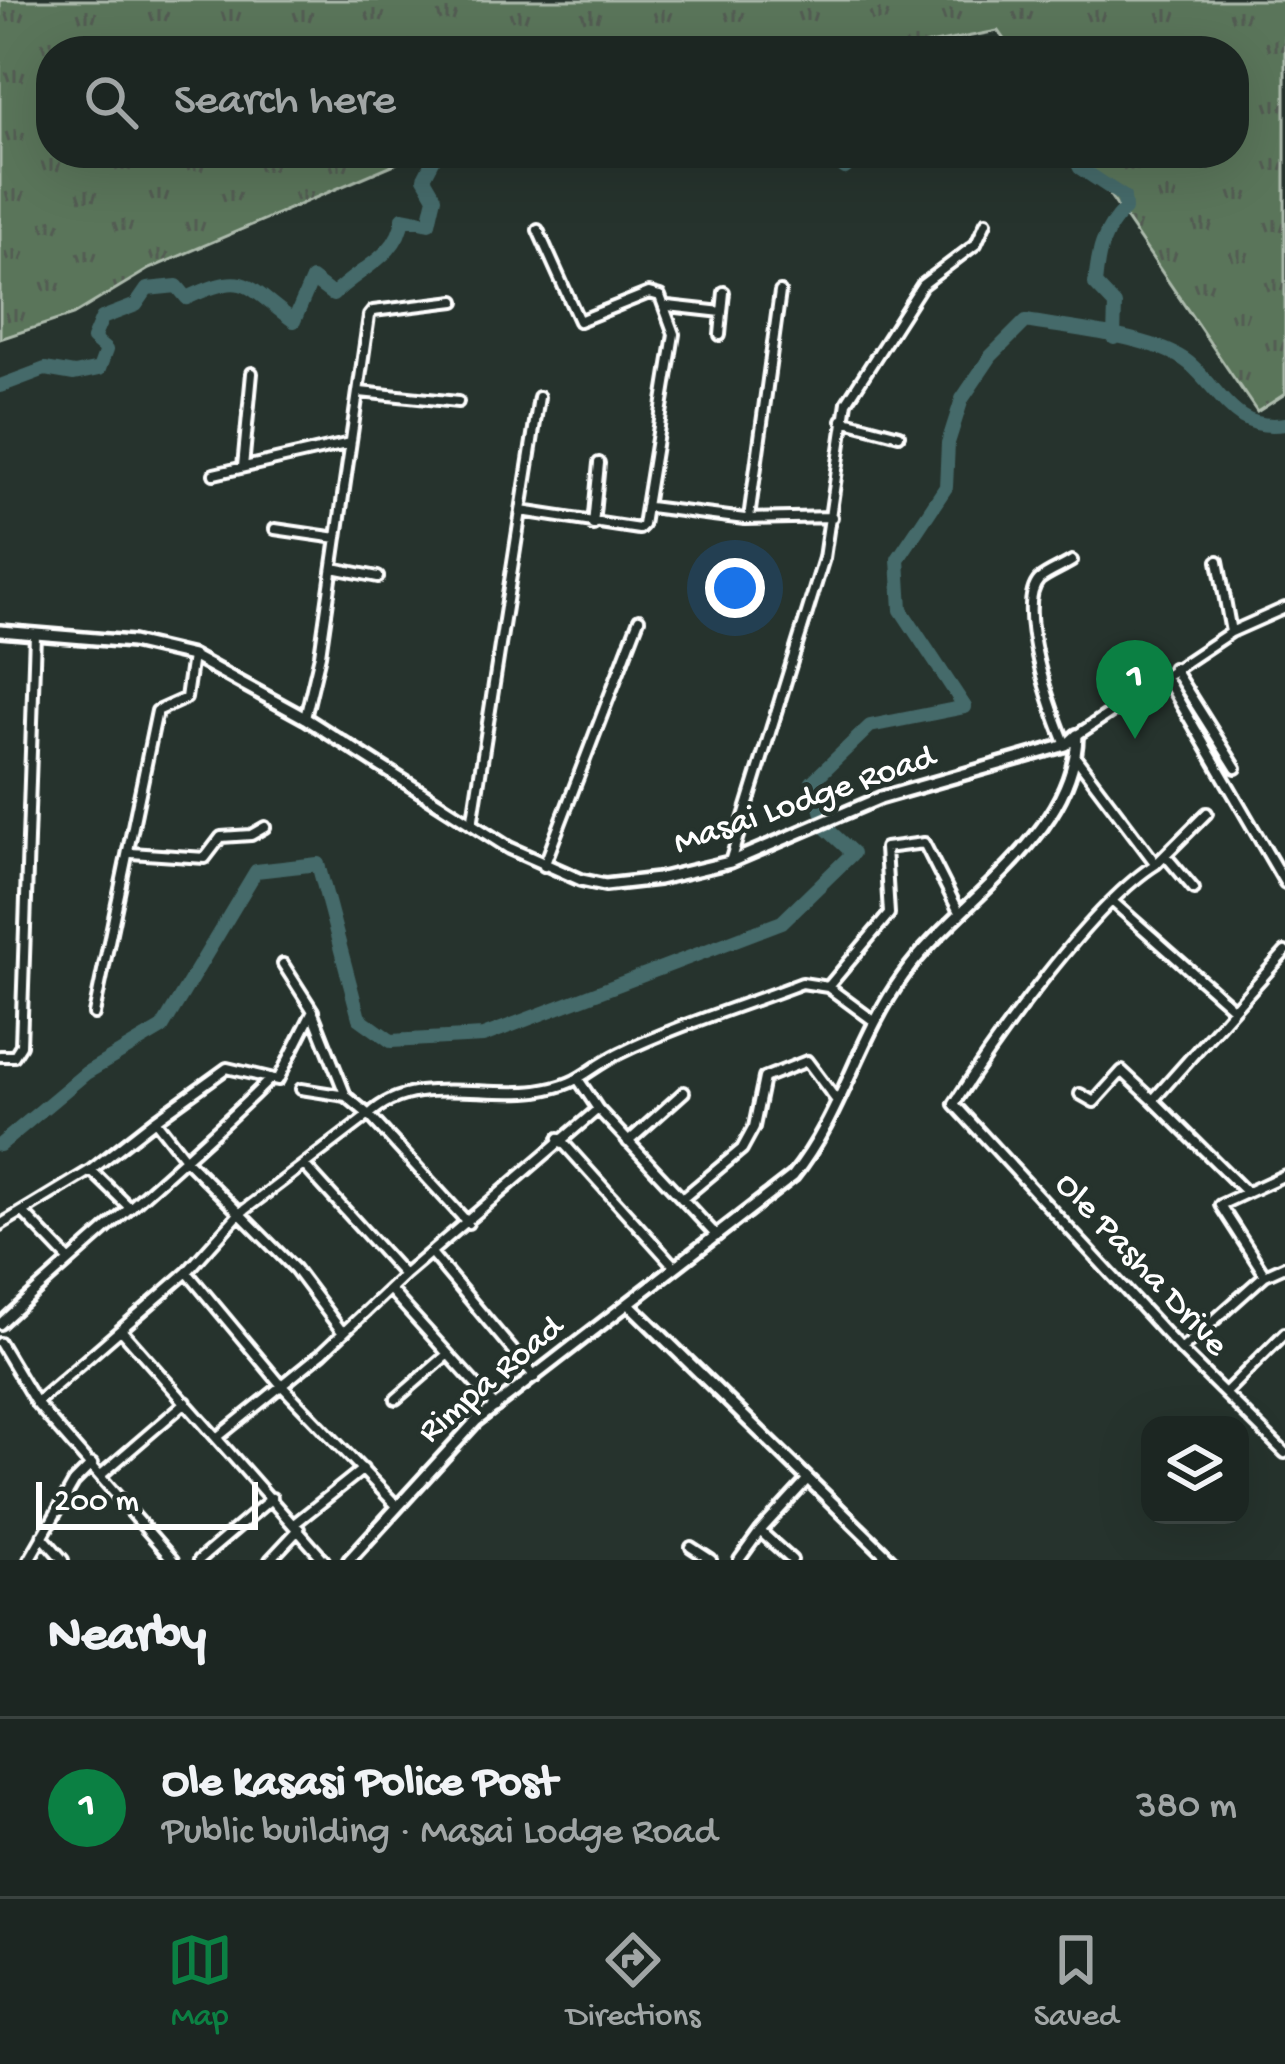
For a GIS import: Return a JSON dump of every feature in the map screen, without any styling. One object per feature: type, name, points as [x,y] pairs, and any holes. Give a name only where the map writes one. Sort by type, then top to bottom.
[{"type":"street","points":[[730,862],[812,604],[832,517],[847,403],[922,285],[976,244],[986,222]]},
{"type":"street","points":[[521,511],[639,529],[649,507],[674,334],[667,306],[660,296],[649,293],[579,321],[538,230]]},
{"type":"street","points":[[720,335],[724,292]]},
{"type":"street","points":[[749,518],[780,292]]},
{"type":"street","points":[[305,718],[373,311],[454,301]]},
{"type":"street","points":[[667,306],[722,312]]},
{"type":"street","points":[[243,467],[252,373]]},
{"type":"street","points":[[360,392],[458,402]]},
{"type":"street","points":[[471,826],[538,397]]},
{"type":"street","points":[[842,420],[899,435]]},
{"type":"street","points":[[214,474],[350,443]]},
{"type":"street","points":[[593,525],[599,463]]},
{"type":"street","points":[[649,507],[749,518],[832,517]]},
{"type":"street","points":[[275,529],[337,538]]},
{"type":"street","points":[[1066,745],[1046,699],[1032,597],[1038,581],[1072,561]]},
{"type":"street","points":[[1218,561],[1231,632]]},
{"type":"street","points":[[332,568],[379,577]]},
{"type":"street","name":"Masai Lodge Road","points":[[0,632],[152,645],[192,656],[305,718],[471,826],[544,867],[577,879],[627,884],[730,862],[880,798],[1066,745],[1173,668],[1231,632],[1285,608]]},
{"type":"street","points":[[544,867],[639,619]]},
{"type":"street","points":[[0,1056],[14,1055],[21,1045],[35,634]]},
{"type":"street","points":[[94,1014],[131,854],[157,711],[186,698],[192,656]]},
{"type":"street","points":[[1173,668],[1236,768]]},
{"type":"street","points":[[1164,675],[1285,883]]},
{"type":"street","points":[[1077,735],[1076,758],[1156,864]]},
{"type":"street","name":"Rimpa Road","points":[[349,1560],[496,1407],[793,1176],[903,975],[1030,839],[1076,758]]},
{"type":"street","points":[[1207,812],[1113,902],[1234,1010]]},
{"type":"street","points":[[131,854],[205,858],[218,839],[251,835],[265,826]]},
{"type":"street","points":[[828,986],[889,914],[885,848],[924,843],[959,912]]},
{"type":"street","points":[[1166,855],[1194,889]]},
{"type":"street","name":"Ole Pasha Drive","points":[[1113,902],[1001,1032],[954,1104],[1180,1350],[1285,1454]]},
{"type":"street","points":[[1153,1100],[1285,952]]},
{"type":"street","points":[[283,964],[313,1011],[346,1096],[469,1223]]},
{"type":"street","points":[[36,1403],[187,1272],[239,1214],[387,1097],[418,1090],[485,1095],[580,1082],[616,1054],[802,983],[828,986],[874,1021]]},
{"type":"street","points":[[0,1225],[91,1170],[227,1068],[247,1069],[268,1081],[278,1080],[313,1011]]},
{"type":"street","points":[[682,1199],[742,1149],[754,1127],[764,1078],[807,1061],[837,1101]]},
{"type":"street","points":[[1080,1094],[1094,1102],[1122,1071],[1246,1192]]},
{"type":"street","points":[[0,1324],[128,1206],[187,1161],[268,1081]]},
{"type":"street","points":[[580,1082],[598,1109],[717,1237]]},
{"type":"street","points":[[301,1089],[346,1096]]},
{"type":"street","points":[[628,1142],[685,1092]]},
{"type":"street","points":[[219,1436],[392,1292],[404,1275],[598,1109]]},
{"type":"street","points":[[155,1120],[187,1161],[295,1269],[343,1333]]},
{"type":"street","points":[[559,1138],[675,1267]]},
{"type":"street","points":[[304,1166],[404,1275]]},
{"type":"street","points":[[91,1170],[128,1206]]},
{"type":"street","points":[[1265,1275],[1221,1210],[1223,1202],[1285,1175]]},
{"type":"street","points":[[23,1212],[69,1260]]},
{"type":"street","points":[[430,1253],[536,1377]]},
{"type":"street","points":[[1180,1350],[1265,1275],[1285,1266]]},
{"type":"street","points":[[187,1272],[282,1386],[397,1506]]},
{"type":"street","points":[[392,1292],[496,1407]]},
{"type":"street","points":[[629,1304],[892,1560]]},
{"type":"street","points":[[122,1331],[324,1560]]},
{"type":"street","points":[[1225,1393],[1285,1334]]},
{"type":"street","points":[[0,1342],[36,1403],[173,1560]]},
{"type":"street","points":[[396,1399],[448,1354]]},
{"type":"street","points":[[101,1475],[186,1402]]},
{"type":"street","points":[[29,1560],[92,1464]]},
{"type":"street","points":[[270,1560],[297,1526],[363,1469]]},
{"type":"street","points":[[739,1560],[806,1481]]},
{"type":"street","points":[[200,1560],[272,1498]]},
{"type":"street","points":[[760,1531],[792,1560]]},
{"type":"street","points":[[42,1536],[63,1560]]},
{"type":"street","points":[[691,1547],[711,1560]]},
{"type":"green space","points":[[0,0],[1285,0],[1285,394],[1257,412],[1091,168],[1249,168],[1249,36],[1002,36],[998,31],[972,36],[36,36],[36,168],[385,168],[149,269],[73,315],[0,339]]},
{"type":"waterway","points":[[0,386],[45,369],[74,374],[99,369],[106,350],[93,339],[102,318],[136,305],[147,289],[177,286],[187,298],[235,283],[255,291],[294,321],[312,279],[333,295],[385,253],[400,232],[403,218],[429,223],[435,197],[424,178],[429,168]]},
{"type":"waterway","points":[[1080,168],[1124,197],[1125,209],[1102,243],[1095,284],[1115,305],[1114,338]]},
{"type":"waterway","points":[[0,1145],[86,1073],[162,1028],[256,871],[318,864],[359,1018],[391,1041],[483,1036],[782,922],[853,853],[827,829],[812,782],[870,726],[965,707],[901,610],[898,559],[946,487],[948,443],[962,399],[991,356],[1026,321],[1156,346],[1189,363],[1241,416],[1267,425],[1285,424]]},
{"type":"place","name":"Ole kasasi Police Post","points":[[1135,739]]}]
